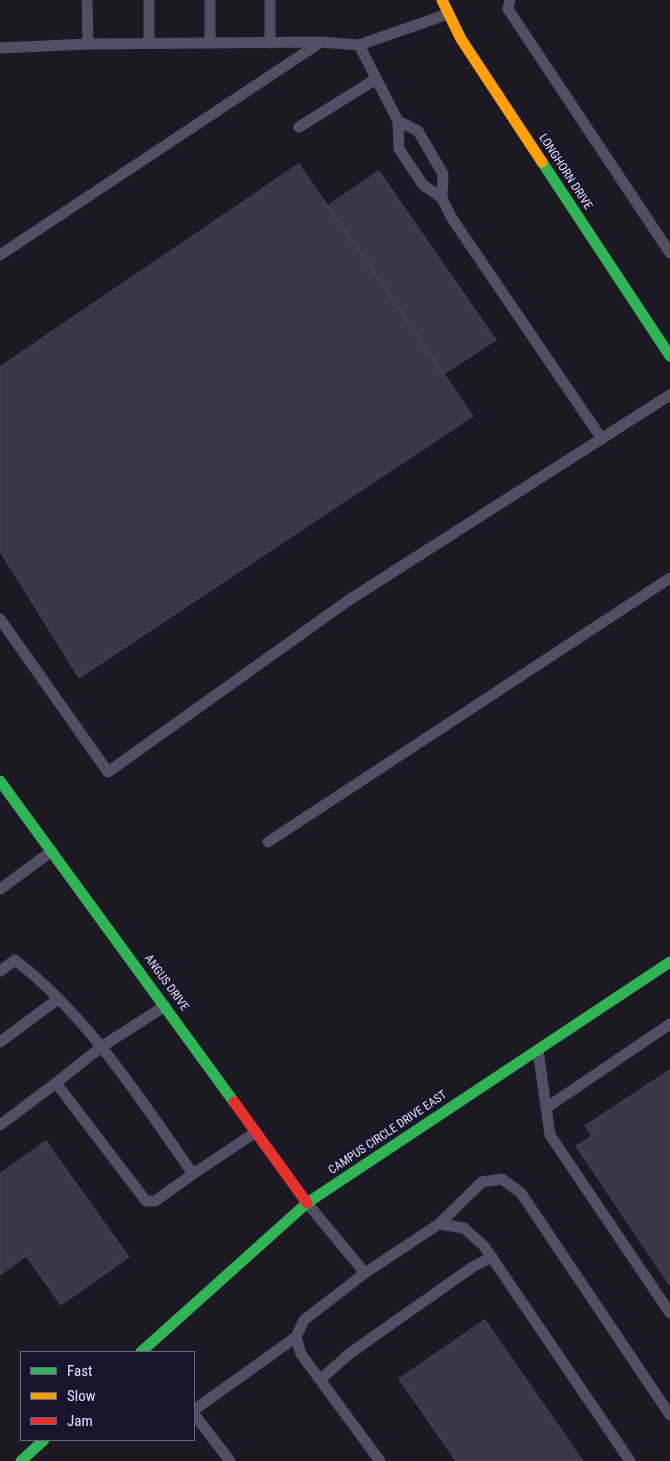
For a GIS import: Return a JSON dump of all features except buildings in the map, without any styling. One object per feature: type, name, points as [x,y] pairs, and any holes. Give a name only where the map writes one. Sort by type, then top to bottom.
[{"type":"street","name":"LONGHORN DRIVE","points":[[442,0],[461,40],[670,356]]},
{"type":"street","name":"ANGUS DRIVE","points":[[0,781],[307,1203]]},
{"type":"street","name":"CAMPUS CIRCLE DRIVE EAST","points":[[142,1351],[307,1203],[670,962]]},
{"type":"street","points":[[21,1461],[37,1452],[43,1441]]},
{"type":"lane","points":[[87,0],[88,44]]},
{"type":"lane","points":[[149,0],[149,44]]},
{"type":"lane","points":[[210,0],[210,43]]},
{"type":"lane","points":[[270,0],[270,43]]},
{"type":"lane","points":[[510,0],[508,9],[670,253]]},
{"type":"lane","points":[[0,48],[88,44],[321,42],[359,45],[448,14]]},
{"type":"lane","points":[[0,255],[321,42]]},
{"type":"lane","points":[[359,45],[398,121],[399,149],[423,185],[442,198]]},
{"type":"lane","points":[[299,127],[376,79]]},
{"type":"lane","points":[[398,121],[418,131],[443,174],[442,198],[451,217],[602,438]]},
{"type":"lane","points":[[0,619],[108,772],[349,600],[670,395]]},
{"type":"lane","points":[[268,842],[670,578]]},
{"type":"lane","points":[[0,889],[52,852]]},
{"type":"lane","points":[[0,971],[16,960],[46,984],[58,1000],[116,1064],[193,1174]]},
{"type":"lane","points":[[0,1042],[58,1000]]},
{"type":"lane","points":[[0,1124],[101,1047],[165,1006]]},
{"type":"lane","points":[[546,1108],[670,1024]]},
{"type":"lane","points":[[538,1050],[550,1135],[670,1313]]},
{"type":"lane","points":[[56,1083],[146,1201],[154,1201],[256,1132]]},
{"type":"lane","points":[[195,1409],[296,1337],[304,1320],[365,1273],[439,1224],[482,1182],[502,1179],[521,1193],[670,1415]]},
{"type":"lane","points":[[307,1203],[365,1273]]},
{"type":"lane","points":[[439,1224],[464,1228],[484,1246],[630,1461]]},
{"type":"lane","points":[[320,1380],[349,1354],[471,1268],[492,1257]]},
{"type":"lane","points":[[296,1337],[301,1354],[380,1461]]},
{"type":"lane","points":[[195,1415],[230,1461]]},
{"type":"traffic: fast","points":[[542,162],[670,356]]},
{"type":"traffic: fast","points":[[0,781],[234,1102]]},
{"type":"traffic: fast","points":[[142,1351],[307,1203],[670,962]]},
{"type":"traffic: fast","points":[[21,1461],[43,1441]]},
{"type":"traffic: slow","points":[[442,0],[461,39],[542,162]]},
{"type":"traffic: jam","points":[[234,1102],[307,1203]]}]
